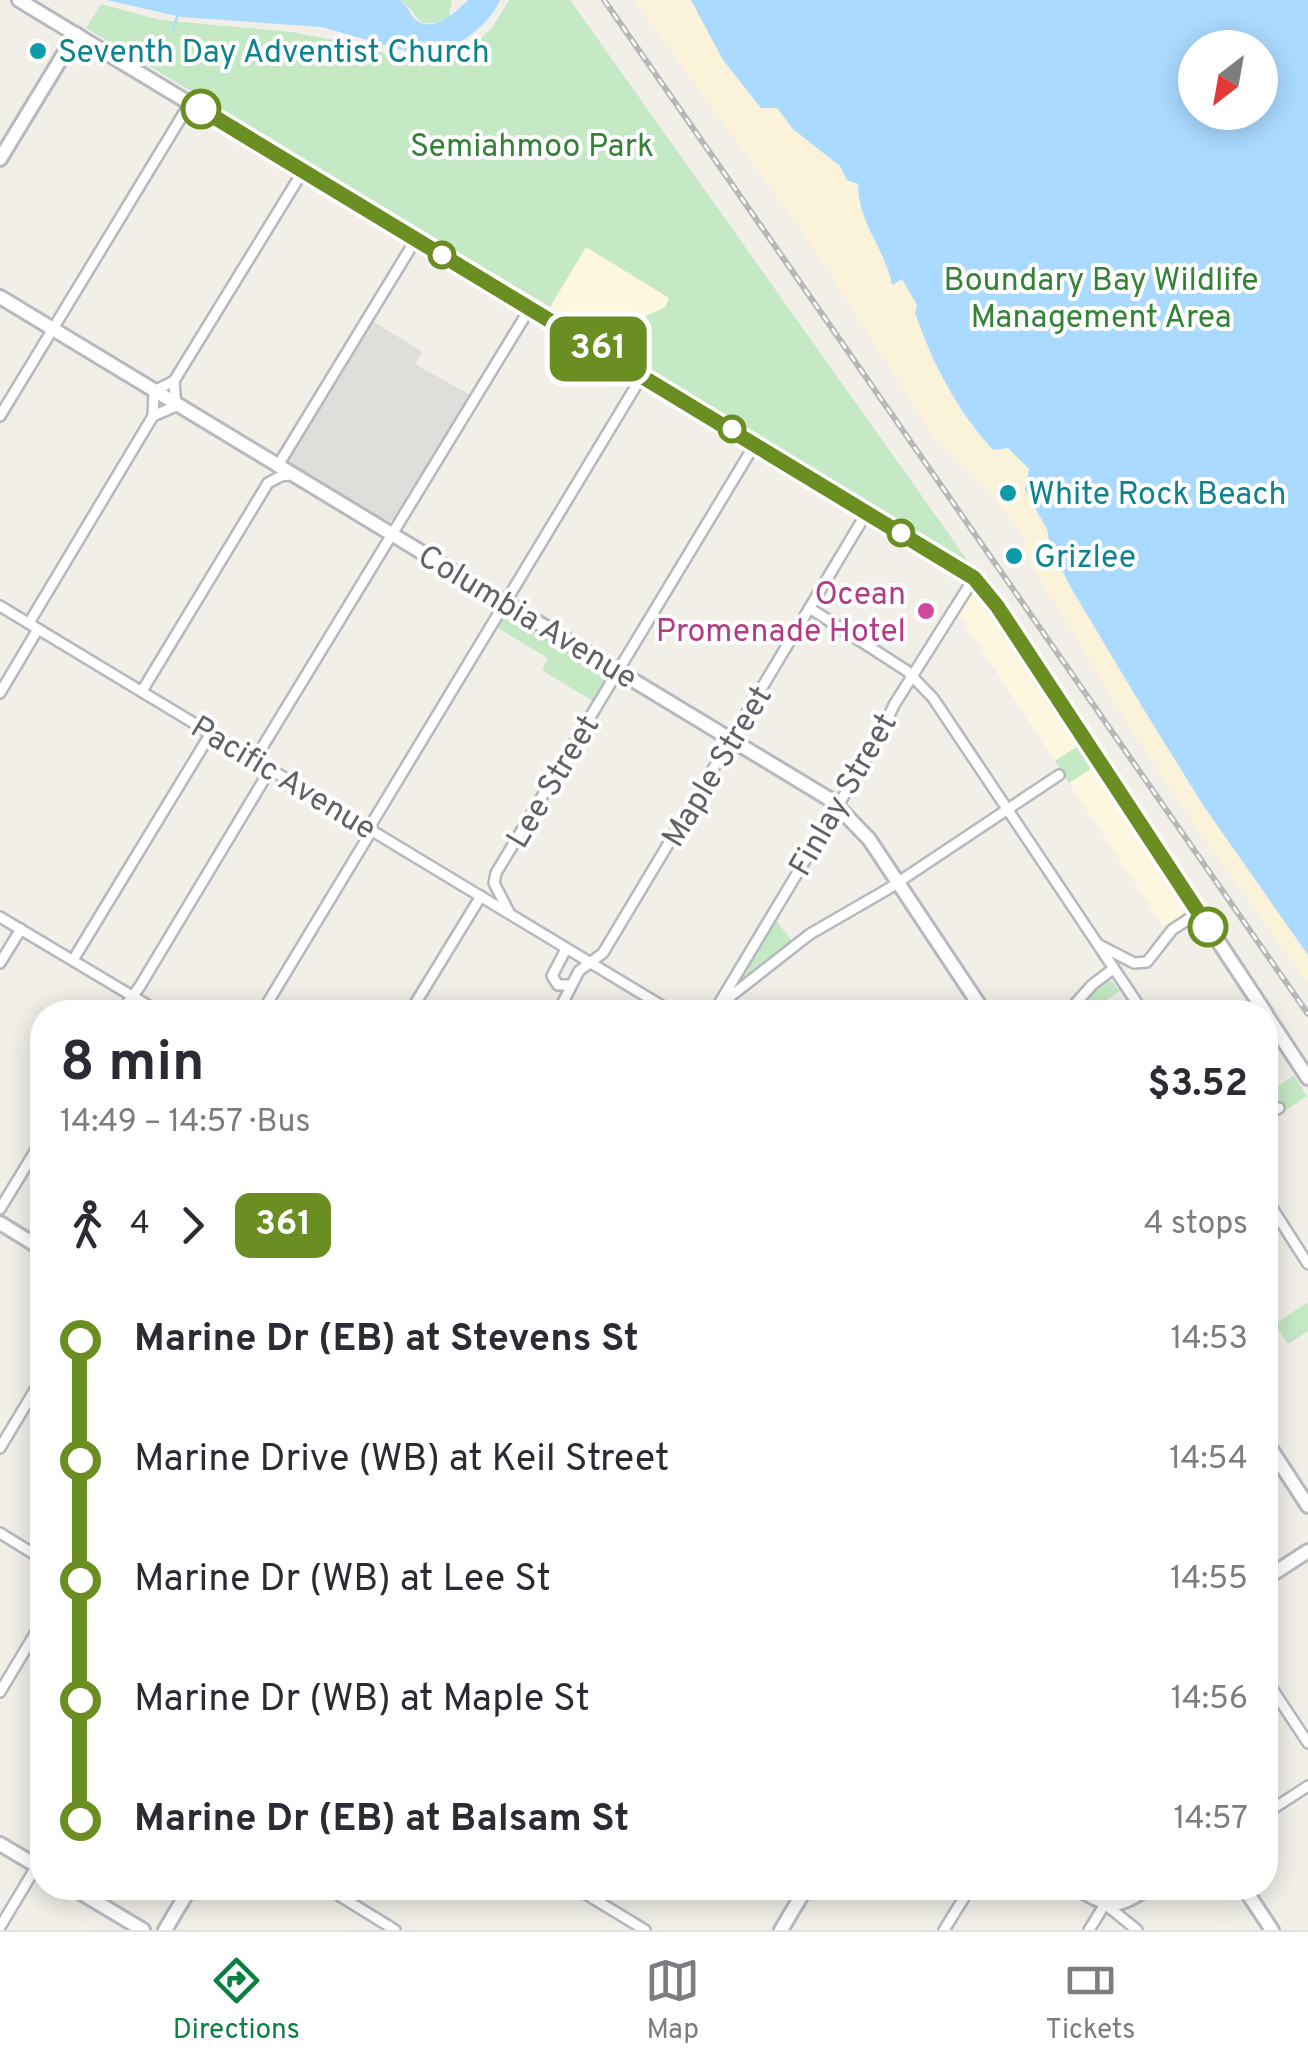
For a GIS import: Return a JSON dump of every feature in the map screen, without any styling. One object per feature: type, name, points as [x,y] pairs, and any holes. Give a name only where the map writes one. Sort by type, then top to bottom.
[{"type":"street","points":[[19,0],[974,578],[997,606],[1256,1000]]},
{"type":"street","points":[[0,160],[76,34]]},
{"type":"street","points":[[0,416],[190,103]]},
{"type":"street","points":[[0,692],[153,416],[154,391],[174,381],[303,171]]},
{"type":"street","points":[[142,691],[268,483],[271,464],[416,239]]},
{"type":"street","name":"Columbia Avenue","points":[[0,297],[838,805],[869,839],[976,1000]]},
{"type":"street","points":[[255,759],[530,308]]},
{"type":"street","points":[[269,1000],[642,376]]},
{"type":"street","points":[[153,416],[176,406],[174,381]]},
{"type":"street","name":"Lee Street","points":[[510,914],[494,883],[496,873],[755,444]]},
{"type":"street","points":[[268,483],[290,476]]},
{"type":"street","name":"Maple Street","points":[[589,962],[603,953],[867,512]]},
{"type":"street","name":"Finlay Street","points":[[721,1000],[974,578]]},
{"type":"street","name":"Pacific Avenue","points":[[0,606],[652,1000]]},
{"type":"street","points":[[811,609],[913,676],[948,718],[1134,1000]]},
{"type":"street","points":[[73,960],[211,733]]},
{"type":"street","points":[[129,1000],[270,768]]},
{"type":"street","points":[[727,1000],[810,934],[898,882],[1059,775]]},
{"type":"street","points":[[417,1000],[481,896]]},
{"type":"street","points":[[1096,944],[1134,963],[1147,962],[1172,930],[1198,912]]},
{"type":"street","points":[[0,917],[138,1000]]},
{"type":"street","points":[[0,963],[21,929]]},
{"type":"street","points":[[566,949],[553,979],[561,986],[570,985]]},
{"type":"street","points":[[563,1000],[589,962]]},
{"type":"street","points":[[1079,1000],[1113,970]]},
{"type":"street","points":[[1278,1033],[1308,1078]]},
{"type":"street","points":[[0,1210],[30,1160]]},
{"type":"street","points":[[1278,1217],[1308,1264]]},
{"type":"street","points":[[0,1223],[30,1241]]},
{"type":"street","points":[[0,1448],[30,1398]]},
{"type":"street","points":[[1278,1460],[1308,1506]]},
{"type":"street","points":[[0,1533],[30,1552]]},
{"type":"street","points":[[1278,1571],[1308,1551]]},
{"type":"street","points":[[0,1692],[30,1642]]},
{"type":"street","points":[[1278,1698],[1308,1743]]},
{"type":"street","points":[[1278,1806],[1308,1786]]},
{"type":"street","points":[[0,1844],[30,1859]]},
{"type":"street","points":[[0,1928],[30,1881]]},
{"type":"street","points":[[92,1900],[143,1930]]},
{"type":"street","points":[[165,1930],[183,1900]]},
{"type":"street","points":[[347,1900],[396,1930]]},
{"type":"street","points":[[596,1900],[645,1930]]},
{"type":"street","points":[[781,1930],[799,1900]]},
{"type":"street","points":[[944,1930],[963,1900]]},
{"type":"street","points":[[1098,1900],[1138,1930]]},
{"type":"street","points":[[1105,1904],[1129,1900]]},
{"type":"street","points":[[1252,1900],[1272,1930]]},
{"type":"street","points":[[1089,1930],[1105,1904]]},
{"type":"shaded area","points":[[586,247],[669,298],[665,307],[602,338],[550,307]]},
{"type":"shaded area","points":[[374,322],[423,352],[415,364],[472,396],[396,517],[387,524],[287,462]]},
{"type":"shaded area","points":[[973,591],[1076,747],[1055,761],[957,612]]},
{"type":"shaded area","points":[[1095,766],[1189,910],[1164,927],[1069,783]]},
{"type":"green space","points":[[399,0],[452,0],[449,17],[423,23]]},
{"type":"green space","name":"Semiahmoo Park","points":[[509,0],[570,0],[975,571],[602,338],[665,307],[669,298],[586,247],[550,307],[86,28],[101,4],[160,20],[291,32],[345,42],[421,64],[458,59],[492,28]]},
{"type":"green space","points":[[509,611],[609,672],[594,702],[542,670],[548,658],[496,627]]},
{"type":"green space","points":[[1081,744],[1095,766],[1069,783],[1055,761]]},
{"type":"green space","points":[[774,918],[793,942],[740,983],[740,975]]},
{"type":"green space","points":[[1111,980],[1120,991],[1107,1000],[1085,1000]]},
{"type":"green space","points":[[1294,1075],[1307,1096],[1285,1111],[1278,1100],[1278,1087]]},
{"type":"green space","points":[[1308,1302],[1308,1331],[1288,1344],[1278,1322]]},
{"type":"sand","name":"White Rock Beach","points":[[634,0],[691,0],[723,60],[777,108],[793,129],[840,166],[847,180],[858,184],[862,211],[892,284],[902,279],[917,306],[932,361],[951,387],[962,416],[1008,448],[1029,469],[1025,491],[1047,529],[1050,546],[1071,588],[1203,805],[1308,955],[1308,984],[1137,739],[1030,563],[1023,549],[1026,540],[992,496],[935,439],[811,244]]},
{"type":"water","points":[[107,0],[399,0],[415,19],[429,24],[444,20],[468,0],[500,0],[479,28],[430,58],[322,27],[181,17]]},
{"type":"water","name":"Boundary Bay Wildlife Management Area","points":[[691,0],[1308,0],[1308,955],[1203,805],[1071,588],[1050,546],[1047,529],[1025,490],[1029,469],[1008,448],[993,450],[947,385],[922,332],[915,313],[917,305],[902,279],[892,285],[862,211],[858,184],[847,180],[840,166],[793,129],[777,108],[761,108],[723,60]]},
{"type":"waterway","points":[[173,30],[177,17]]},
{"type":"railway","points":[[604,0],[1308,1014]]},
{"type":"bus line","name":"361","points":[[201,109],[974,578],[997,606],[1208,927]]},
{"type":"place","name":"Seventh Day Adventist Church","points":[[38,51]]},
{"type":"place","name":"White Rock Beach","points":[[1008,493]]},
{"type":"place","name":"Grizlee","points":[[1014,556]]},
{"type":"place","name":"Ocean Promenade Hotel","points":[[926,611]]}]
